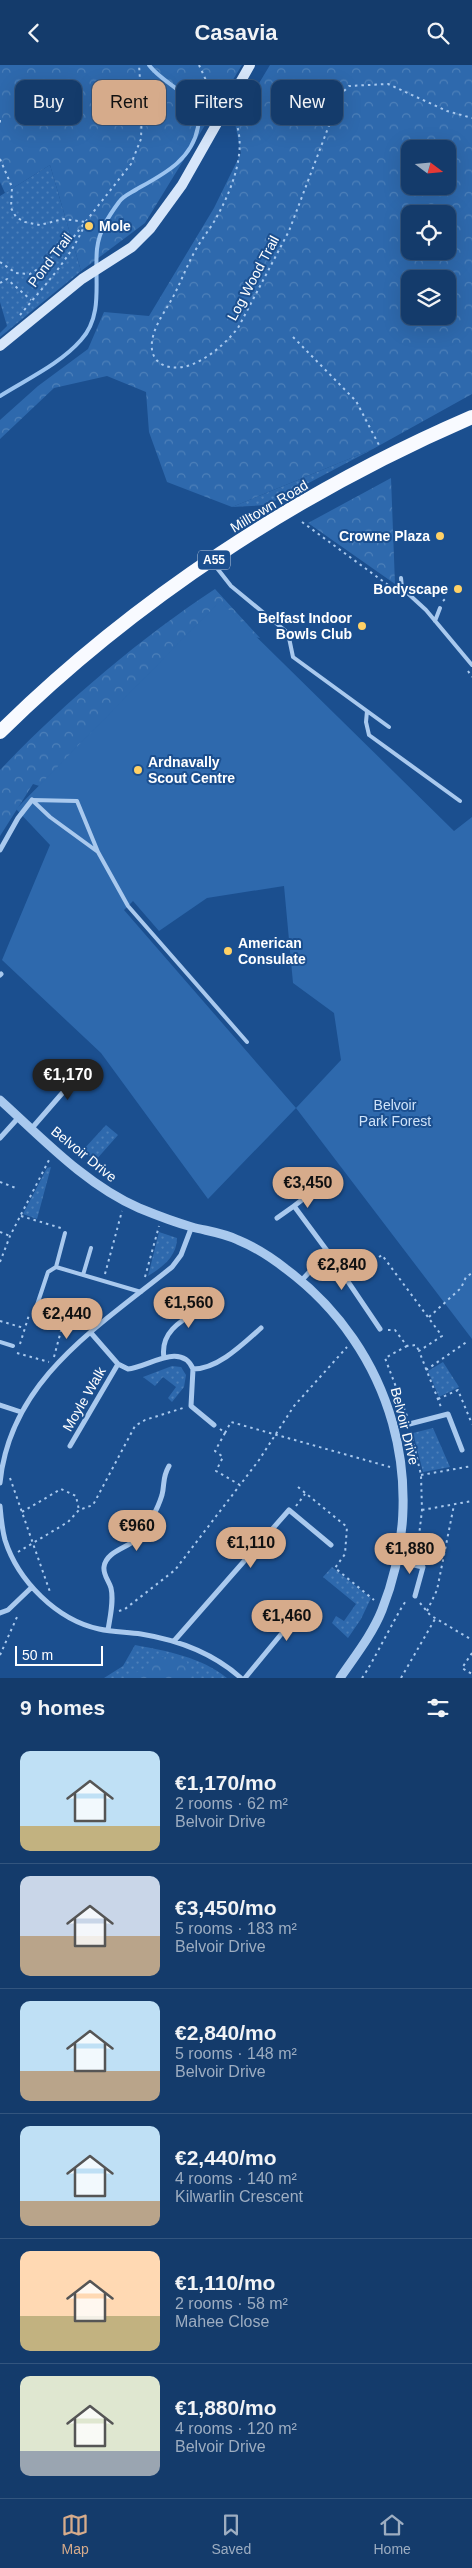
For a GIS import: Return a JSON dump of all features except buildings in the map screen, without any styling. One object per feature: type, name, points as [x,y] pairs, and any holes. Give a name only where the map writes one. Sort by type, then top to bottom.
[{"type":"highway","name":"Milltown Road","points":[[0,732],[76,660],[171,588],[288,512],[386,458],[472,416]]},
{"type":"main road","points":[[242,80],[250,65]]},
{"type":"main road","points":[[0,346],[82,279],[110,263],[132,247],[150,229],[182,185],[217,125]]},
{"type":"street","points":[[0,850],[18,818],[32,800]]},
{"type":"street","points":[[32,1128],[65,1090],[77,1083],[91,1065]]},
{"type":"street","name":"Belvoir Drive","points":[[0,1100],[56,1150],[106,1190],[124,1201],[162,1217],[238,1240],[261,1253],[301,1281],[325,1302],[354,1340],[378,1378],[394,1428],[402,1470],[404,1502],[395,1561],[383,1607],[372,1630],[340,1678]]},
{"type":"street","points":[[0,1138],[19,1117]]},
{"type":"street","points":[[277,1218],[307,1196]]},
{"type":"street","points":[[294,1206],[328,1252],[380,1329]]},
{"type":"street","points":[[0,1483],[6,1447],[21,1412],[34,1391],[56,1364],[172,1267],[182,1255],[192,1226]]},
{"type":"street","points":[[301,1281],[328,1252]]},
{"type":"street","points":[[212,1302],[168,1331],[163,1343],[164,1358],[172,1356],[185,1359],[192,1369],[191,1406],[214,1425]]},
{"type":"street","points":[[192,1369],[202,1369],[236,1350],[261,1328]]},
{"type":"street","name":"Moyle Walk","points":[[92,1333],[118,1364],[128,1369],[135,1369],[164,1358]]},
{"type":"street","name":"Moyle Walk","points":[[70,1446],[118,1364]]},
{"type":"street","points":[[0,1405],[21,1412]]},
{"type":"street","points":[[394,1428],[448,1414],[462,1450]]},
{"type":"street","points":[[108,1630],[111,1590],[104,1574],[104,1566],[112,1554],[131,1543],[143,1531],[159,1503],[164,1487],[163,1477],[169,1466]]},
{"type":"street","points":[[0,1506],[5,1539],[12,1556],[32,1587],[51,1604],[78,1621],[108,1630],[174,1641],[206,1653],[241,1678]]},
{"type":"street","points":[[174,1641],[289,1510],[331,1545]]},
{"type":"street","points":[[395,1561],[422,1567],[415,1596]]},
{"type":"street","points":[[0,1613],[11,1608],[32,1587]]},
{"type":"street","points":[[245,1678],[292,1621],[277,1609]]},
{"type":"lane","points":[[212,561],[231,586],[288,633],[293,657],[389,727]]},
{"type":"lane","points":[[401,578],[402,588],[435,621],[472,665]]},
{"type":"lane","points":[[435,621],[440,607]]},
{"type":"lane","points":[[367,711],[366,722],[369,735],[460,801]]},
{"type":"lane","points":[[32,800],[77,801],[98,853],[128,906],[247,1042]]},
{"type":"lane","points":[[32,800],[50,817],[98,853]]},
{"type":"lane","points":[[35,1311],[48,1272],[56,1267],[65,1233]]},
{"type":"lane","points":[[83,1275],[91,1248]]},
{"type":"lane","points":[[56,1267],[141,1292]]},
{"type":"lane","points":[[0,1342],[14,1346]]},
{"type":"path","points":[[0,159],[12,187],[11,208],[16,217],[25,223],[40,225],[63,219],[86,222],[131,165],[141,139],[142,108],[139,65]]},
{"type":"path","points":[[199,65],[206,80]]},
{"type":"path","name":"Log Wood Trail","points":[[238,126],[240,150],[222,207],[191,257],[180,284],[154,331],[154,356],[158,364],[168,368],[199,362],[228,340],[238,328],[289,231],[336,107],[342,93],[349,86],[388,84],[447,111],[472,118]]},
{"type":"path","name":"Pond Trail","points":[[0,262],[16,273],[30,274],[65,246],[86,222]]},
{"type":"path","name":"Pond Trail","points":[[19,316],[71,251],[86,222]]},
{"type":"path","name":"Pond Trail","points":[[0,283],[7,279],[31,301]]},
{"type":"path","points":[[292,337],[356,401],[369,422],[386,458]]},
{"type":"path","points":[[302,522],[396,591]]},
{"type":"path","points":[[467,670],[472,677]]},
{"type":"path","points":[[0,1262],[10,1236],[56,1150]]},
{"type":"path","points":[[0,1182],[16,1188]]},
{"type":"path","points":[[103,1281],[124,1201]]},
{"type":"path","points":[[21,1216],[60,1227],[65,1233]]},
{"type":"path","points":[[141,1292],[162,1217]]},
{"type":"path","points":[[0,1232],[10,1236]]},
{"type":"path","points":[[346,1279],[382,1255],[442,1336],[419,1351]]},
{"type":"path","points":[[428,1317],[461,1288],[466,1277],[472,1273]]},
{"type":"path","points":[[56,1364],[17,1353],[30,1311],[35,1311],[92,1333]]},
{"type":"path","points":[[0,1321],[25,1328]]},
{"type":"path","points":[[56,1364],[53,1355],[63,1323]]},
{"type":"path","points":[[380,1329],[395,1330],[407,1346]]},
{"type":"path","points":[[110,1614],[124,1609],[175,1569],[240,1485],[276,1435],[294,1405],[354,1340]]},
{"type":"path","points":[[426,1371],[468,1341]]},
{"type":"path","points":[[422,1567],[417,1553],[422,1510],[421,1475],[404,1404],[385,1358],[407,1346],[416,1345],[442,1410],[448,1414]]},
{"type":"path","points":[[438,1399],[458,1390],[472,1424]]},
{"type":"path","points":[[12,1556],[68,1522],[80,1510],[93,1505],[135,1426],[145,1420],[191,1406]]},
{"type":"path","points":[[240,1485],[216,1471],[223,1457],[215,1451],[231,1422],[402,1470]]},
{"type":"path","points":[[214,1425],[225,1433]]},
{"type":"path","points":[[2,1466],[9,1476],[22,1512],[51,1594],[51,1604]]},
{"type":"path","points":[[421,1475],[472,1466]]},
{"type":"path","points":[[298,1487],[347,1527],[345,1554],[335,1568],[383,1607]]},
{"type":"path","points":[[22,1512],[61,1489],[76,1496],[80,1510]]},
{"type":"path","points":[[292,1512],[306,1494]]},
{"type":"path","points":[[422,1510],[472,1501]]},
{"type":"path","points":[[427,1612],[437,1590],[454,1505]]},
{"type":"path","points":[[362,1678],[390,1632],[402,1603],[415,1596],[435,1619],[472,1640]]},
{"type":"path","points":[[0,1655],[17,1617],[11,1608]]},
{"type":"path","points":[[401,1678],[435,1619]]},
{"type":"path","points":[[472,1653],[462,1668],[472,1675]]},
{"type":"green space","points":[[0,65],[242,65],[233,80],[176,80],[176,125],[205,125],[145,223],[81,271],[50,165],[5,193],[0,182]]},
{"type":"green space","points":[[270,65],[472,65],[472,394],[373,449],[232,507],[167,482],[149,432],[146,392],[107,376],[54,388],[0,439],[0,420],[38,386],[88,349],[104,312],[149,316],[214,208],[241,153],[235,125],[261,125],[261,80]]},
{"type":"green space","points":[[50,165],[81,271],[0,337],[0,333],[7,326],[0,302],[0,196]]},
{"type":"green space","points":[[373,449],[267,505],[232,507]]},
{"type":"green space","points":[[391,478],[395,584],[308,523]]},
{"type":"green space","points":[[215,589],[260,638],[220,631],[52,790],[33,784],[0,836],[0,770],[49,721],[103,673],[158,629]]},
{"type":"green space","name":"Belvoir Park Forest","points":[[220,601],[454,831],[472,817],[472,1339],[296,1108],[208,1199],[101,1053],[2,960],[50,845],[16,809]],"holes":[[[284,886],[293,983],[334,1013],[341,1060],[296,1108],[124,910],[133,901],[159,931],[207,898]]]},
{"type":"green space","points":[[106,1125],[118,1135],[95,1161],[83,1150]]},
{"type":"green space","points":[[51,1167],[37,1219],[23,1214],[47,1168]]},
{"type":"green space","points":[[159,1232],[177,1238],[175,1250],[172,1256],[159,1269],[148,1276]]},
{"type":"green space","points":[[443,1362],[459,1387],[439,1397],[428,1371]]},
{"type":"green space","points":[[172,1366],[181,1367],[186,1375],[184,1387],[172,1402],[168,1398],[176,1387],[163,1377],[155,1386],[143,1377]]},
{"type":"green space","points":[[433,1428],[450,1467],[423,1472],[413,1433]]},
{"type":"green space","points":[[332,1567],[371,1598],[361,1619],[348,1638],[332,1623],[336,1616],[344,1621],[356,1604],[323,1577]]},
{"type":"green space","points":[[135,1645],[195,1660],[227,1678],[104,1678],[123,1666]]},
{"type":"green space","points":[[160,1656],[187,1662],[192,1678],[124,1678],[143,1669]]},
{"type":"waterway","points":[[0,396],[43,371],[73,349],[81,340],[93,319],[96,296],[97,249],[102,230],[108,219],[123,198],[175,165],[190,149],[195,139],[198,127],[198,116],[195,107],[189,99],[149,65]]},
{"type":"place","name":"Mole","points":[[89,226]]},
{"type":"place","name":"Crowne Plaza","points":[[440,536]]},
{"type":"place","name":"Bodyscape","points":[[458,589]]},
{"type":"place","name":"Belfast Indoor Bowls Club","points":[[362,626]]},
{"type":"place","name":"Ardnavally Scout Centre","points":[[138,770]]},
{"type":"place","name":"American Consulate","points":[[228,951]]}]
